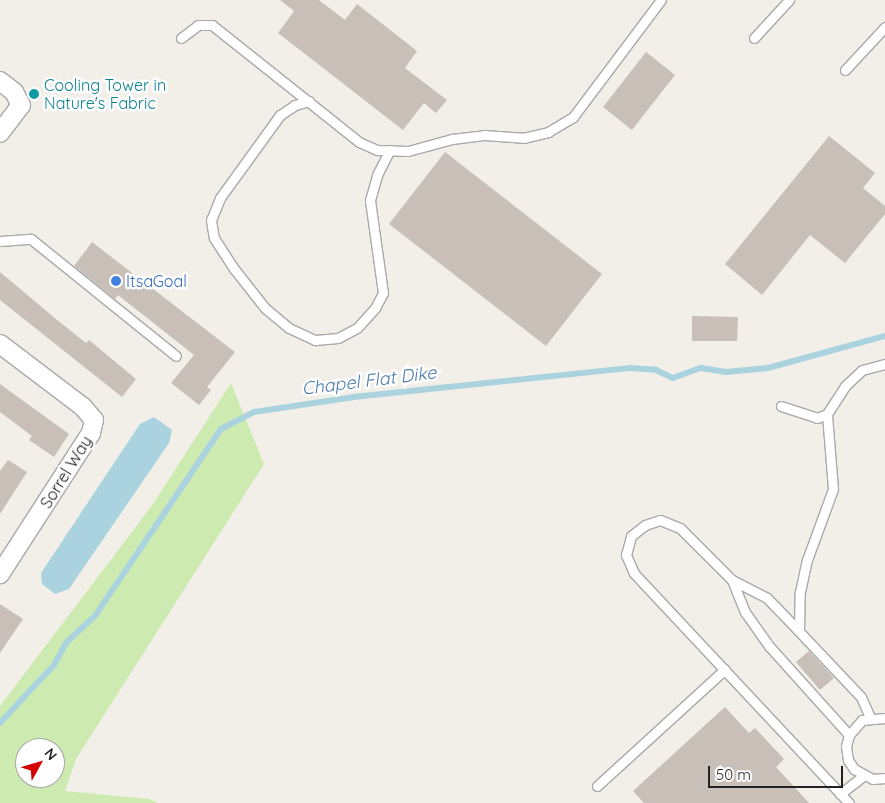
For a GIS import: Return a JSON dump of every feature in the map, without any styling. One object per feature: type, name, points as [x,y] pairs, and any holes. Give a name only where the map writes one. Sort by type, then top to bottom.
[{"type":"street","points":[[0,81],[14,92],[21,105],[0,133]]},
{"type":"street","name":"Sorrel Way","points":[[0,344],[83,407],[94,420],[91,433],[0,574]]},
{"type":"lane","points":[[181,38],[198,25],[212,25],[359,142],[376,150],[408,151],[452,139],[484,135],[522,138],[548,132],[573,117],[661,0]]},
{"type":"lane","points":[[754,38],[790,0]]},
{"type":"lane","points":[[845,70],[885,27]]},
{"type":"lane","points":[[309,101],[295,105],[280,115],[220,198],[212,220],[214,238],[235,270],[265,308],[289,328],[315,340],[338,338],[357,328],[376,308],[383,293],[370,200],[377,175],[390,150]]},
{"type":"lane","points":[[0,241],[30,239],[176,356]]},
{"type":"lane","points":[[782,406],[817,418],[827,414],[845,386],[862,370],[885,364]]},
{"type":"lane","points":[[799,631],[800,592],[833,489],[827,414]]},
{"type":"lane","points":[[849,803],[634,573],[626,555],[631,536],[645,525],[660,520],[680,528],[732,580],[766,598],[861,697],[870,717]]},
{"type":"lane","points":[[732,580],[745,612],[769,646],[849,735]]},
{"type":"lane","points":[[597,786],[725,669]]},
{"type":"lane","points":[[884,715],[870,717],[854,727],[849,735],[848,760],[862,776],[885,778]]},
{"type":"lane","points":[[840,794],[862,776]]},
{"type":"green space","points":[[231,383],[264,464],[76,759],[65,791],[149,799],[158,803],[0,803],[0,706],[153,504]]},
{"type":"water","points":[[154,417],[172,430],[169,443],[69,589],[55,594],[42,584],[41,573],[140,424]]},
{"type":"building","points":[[280,0],[319,0],[345,20],[357,4],[417,51],[405,68],[447,100],[436,113],[424,103],[403,130],[278,33],[294,11]]},
{"type":"building","points":[[646,52],[675,75],[632,130],[603,107]]},
{"type":"building","points":[[829,136],[875,173],[863,188],[885,206],[885,214],[845,263],[810,235],[762,295],[725,264]]},
{"type":"building","points":[[445,152],[602,274],[546,346],[389,224]]},
{"type":"building","points":[[92,242],[235,352],[207,387],[211,390],[199,405],[171,383],[194,355],[118,295],[115,299],[74,266]]},
{"type":"building","points":[[0,272],[86,343],[89,340],[136,379],[122,397],[0,300]]},
{"type":"building","points":[[692,316],[738,317],[737,341],[692,341]]},
{"type":"building","points":[[0,384],[69,434],[54,457],[29,440],[32,436],[0,412]]},
{"type":"building","points":[[8,460],[27,472],[0,514],[0,471]]},
{"type":"building","points":[[0,604],[23,619],[0,653]]},
{"type":"building","points":[[809,651],[834,678],[820,690],[796,662]]},
{"type":"building","points":[[725,707],[749,733],[755,728],[784,759],[776,767],[809,803],[644,803],[633,791]]},
{"type":"waterway","name":"Chapel Flat Dike","points":[[0,723],[54,665],[67,642],[95,616],[221,429],[254,412],[354,397],[630,368],[656,370],[673,378],[701,368],[726,372],[768,368],[885,336]]},
{"type":"place","name":"Cooling Tower in Nature's Fabric","points":[[34,94]]},
{"type":"place","name":"ItsaGoal","points":[[116,281]]}]
